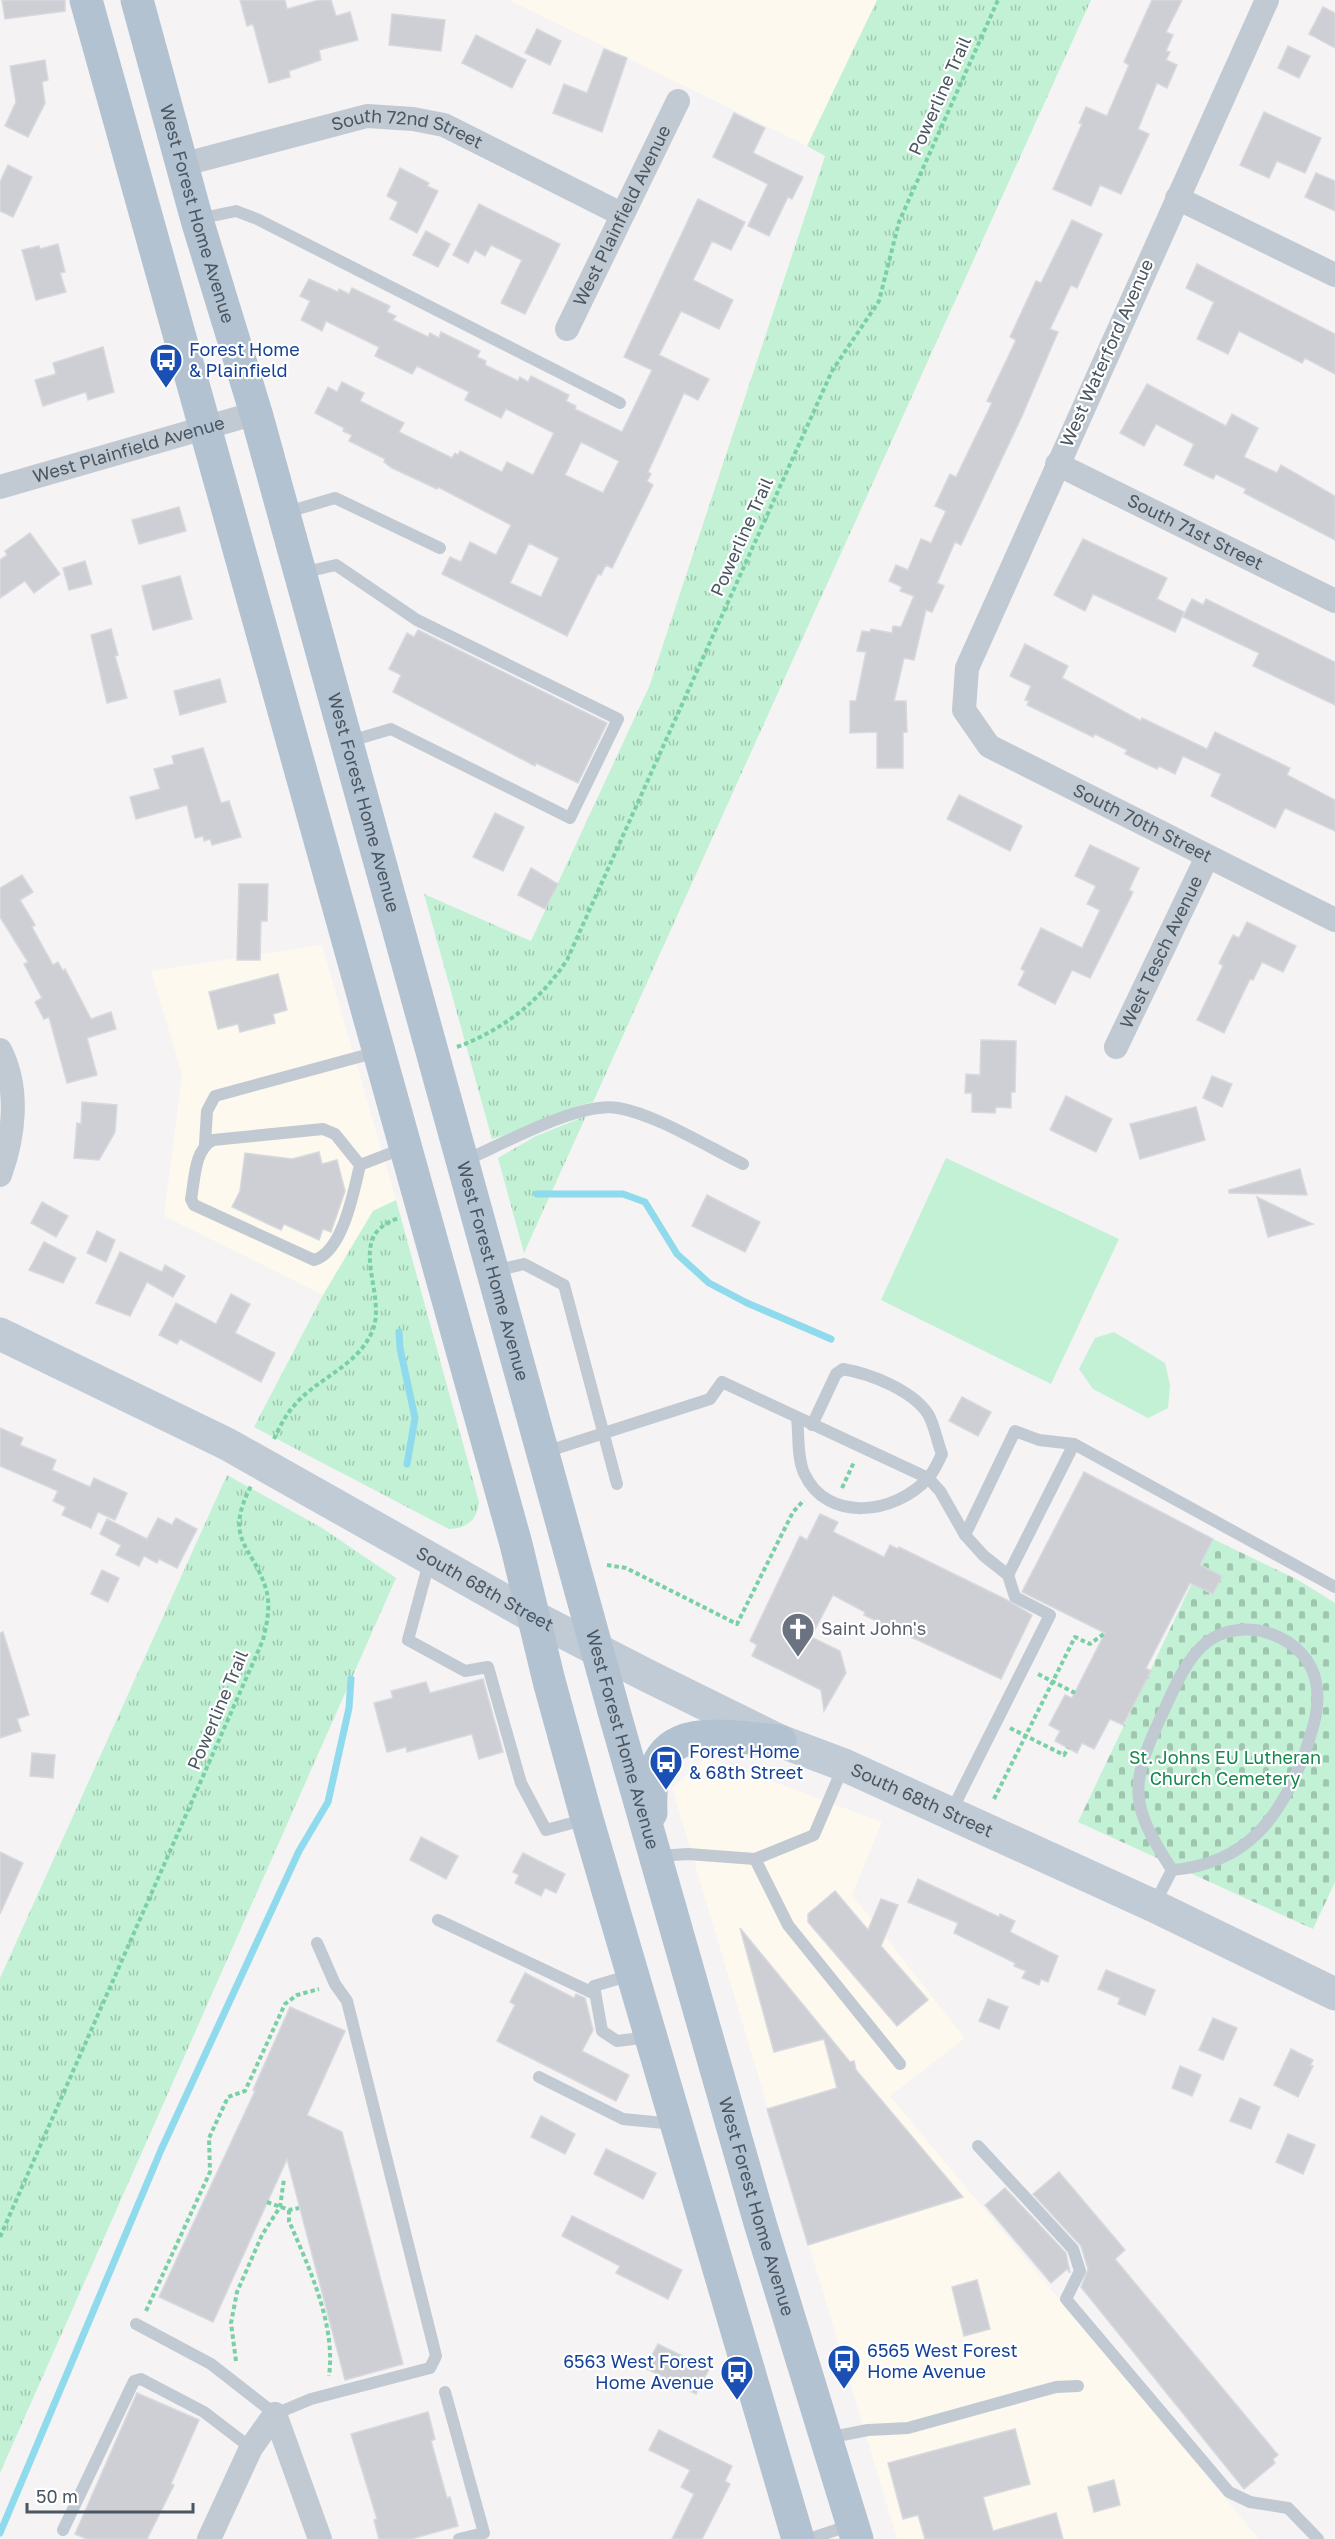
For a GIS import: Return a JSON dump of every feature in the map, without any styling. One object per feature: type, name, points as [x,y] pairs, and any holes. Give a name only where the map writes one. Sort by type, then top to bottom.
[{"type":"main road","points":[[86,0],[516,1544],[532,1616],[587,1819],[798,2539]]},
{"type":"main road","name":"West Forest Home Avenue","points":[[137,0],[196,220],[256,413],[597,1650],[760,2223],[854,2532]]},
{"type":"main road","points":[[655,1849],[650,1790],[656,1769],[666,1751],[680,1741],[698,1735],[780,1741]]},
{"type":"street","name":"West Waterford Avenue","points":[[964,710],[968,668],[1057,464],[1267,0]]},
{"type":"street","name":"West Plainfield Avenue","points":[[567,329],[678,101]]},
{"type":"street","name":"South 72nd Street","points":[[181,165],[368,116],[412,119],[444,125],[621,214]]},
{"type":"street","points":[[1177,198],[1335,275]]},
{"type":"street","name":"West Plainfield Avenue","points":[[0,487],[256,413]]},
{"type":"street","name":"South 71st Street","points":[[1057,464],[1335,601]]},
{"type":"street","name":"South 70th Street","points":[[964,710],[989,746],[1335,920]]},
{"type":"street","name":"West Tesch Avenue","points":[[1116,1047],[1207,857]]},
{"type":"street","points":[[0,1050],[13,1097],[11,1144],[0,1175]]},
{"type":"street","name":"South 68th Street","points":[[0,1334],[262,1463],[532,1616],[780,1741],[844,1765],[951,1813],[1154,1906],[1335,1994]]},
{"type":"street","points":[[209,2539],[251,2448],[275,2414]]},
{"type":"street","points":[[275,2414],[320,2539]]},
{"type":"lane","points":[[196,220],[236,211],[257,219],[620,403]]},
{"type":"lane","points":[[283,514],[335,498],[440,548]]},
{"type":"lane","points":[[300,573],[336,565],[417,620],[618,719],[570,818],[392,729],[346,742]]},
{"type":"lane","points":[[205,1144],[207,1111],[215,1096],[348,1058],[379,1052]]},
{"type":"lane","points":[[462,1161],[573,1114],[617,1108],[641,1115],[743,1164]]},
{"type":"lane","points":[[323,1129],[335,1134],[360,1165],[350,1207],[338,1236],[329,1249],[314,1260],[194,1205],[191,1199],[200,1151],[205,1144],[213,1140],[323,1129]]},
{"type":"lane","points":[[360,1165],[405,1148]]},
{"type":"lane","points":[[493,1272],[524,1264],[564,1285],[617,1484]]},
{"type":"lane","points":[[797,1418],[803,1472],[815,1489],[848,1508],[870,1510],[896,1502],[928,1478],[942,1454],[929,1416],[916,1400],[862,1372],[843,1369],[836,1374],[812,1425]]},
{"type":"lane","points":[[544,1452],[710,1400],[722,1382],[928,1478],[940,1491],[965,1535],[984,1556],[1008,1575],[1015,1597],[1050,1615],[951,1813]]},
{"type":"lane","points":[[965,1535],[1015,1431],[1039,1440],[1074,1444],[1335,1587]]},
{"type":"lane","points":[[1008,1575],[1074,1444]]},
{"type":"lane","points":[[430,1558],[408,1640],[465,1671],[488,1667],[521,1783],[546,1830],[587,1819]]},
{"type":"lane","points":[[1242,1630],[1276,1635],[1292,1644],[1310,1664],[1316,1680],[1318,1701],[1312,1730],[1297,1773],[1264,1829],[1248,1842],[1224,1857],[1196,1868],[1172,1870],[1156,1844],[1136,1790],[1149,1744],[1177,1684],[1193,1658],[1207,1642],[1221,1635],[1242,1630]]},
{"type":"lane","points":[[655,1849],[755,1859],[814,1835],[844,1765]]},
{"type":"lane","points":[[755,1859],[788,1925],[900,2064]]},
{"type":"lane","points":[[1154,1906],[1172,1870]]},
{"type":"lane","points":[[438,1920],[593,1993]]},
{"type":"lane","points":[[138,2325],[190,2351],[275,2414],[326,2396],[430,2368],[436,2356],[347,2001],[335,1984],[317,1943]]},
{"type":"lane","points":[[633,1975],[598,1983],[594,1986],[593,1993],[603,2031],[606,2036],[617,2041],[650,2036]]},
{"type":"lane","points":[[539,2077],[623,2119],[676,2124]]},
{"type":"lane","points":[[978,2145],[1073,2249],[1080,2271],[1066,2299],[1182,2440],[1229,2492],[1250,2502],[1288,2508],[1318,2539]]},
{"type":"lane","points":[[63,2530],[134,2381],[141,2379],[204,2412],[251,2448]]},
{"type":"lane","points":[[825,2438],[868,2430],[908,2428],[1056,2387],[1078,2386]]},
{"type":"lane","points":[[446,2392],[484,2533],[459,2539]]},
{"type":"lane","points":[[809,2539],[854,2532]]},
{"type":"path","name":"Powerline Trail","points":[[460,1046],[481,1037],[531,1005],[546,990],[567,960],[832,371],[879,301],[898,222],[998,0]]},
{"type":"path","name":"Powerline Trail","points":[[0,2237],[263,1640],[269,1607],[267,1591],[253,1561],[244,1551],[239,1535],[244,1498],[293,1406],[350,1362],[364,1347],[373,1330],[377,1309],[369,1247],[380,1228],[392,1220]]},
{"type":"path","points":[[834,1502],[861,1448]]},
{"type":"path","points":[[608,1565],[626,1568],[737,1624],[794,1512],[804,1500]]},
{"type":"path","points":[[994,1798],[1075,1637],[1090,1644],[1105,1633]]},
{"type":"path","points":[[1023,1667],[1075,1693]]},
{"type":"path","points":[[996,1720],[1064,1755],[1068,1748]]},
{"type":"path","points":[[138,2325],[210,2172],[209,2138],[228,2097],[241,2095],[245,2091],[289,1999],[335,1984]]},
{"type":"path","points":[[239,2386],[231,2323],[237,2292],[262,2235],[280,2206],[284,2179]]},
{"type":"path","points":[[267,2202],[289,2210],[299,2208]]},
{"type":"path","points":[[289,2210],[289,2221],[316,2289],[326,2328],[330,2351],[326,2396]]},
{"type":"shaded area","points":[[509,0],[877,0],[807,146]]},
{"type":"shaded area","points":[[322,945],[396,1200],[373,1211],[323,1295],[164,1216],[182,1074],[151,971]]},
{"type":"shaded area","points":[[707,1757],[882,1822],[852,1895],[965,2038],[890,2096],[1259,2539],[897,2539],[672,1788]]},
{"type":"green space","points":[[877,0],[1091,0],[593,1102],[492,1139],[424,894],[531,941],[649,687],[825,156],[807,146]]},
{"type":"green space","points":[[586,1116],[524,1253],[498,1158],[536,1136]]},
{"type":"green space","points":[[946,1158],[1119,1239],[1051,1384],[881,1300]]},
{"type":"green space","points":[[396,1200],[479,1502],[474,1518],[466,1525],[456,1528],[449,1529],[254,1427],[323,1295],[373,1211]]},
{"type":"green space","points":[[1114,1332],[1165,1363],[1170,1385],[1168,1408],[1148,1418],[1093,1389],[1079,1369],[1095,1338]]},
{"type":"green space","points":[[227,1475],[322,1528],[396,1578],[0,2473],[0,1978]]},
{"type":"green space","name":"St. Johns EU Lutheran Church Cemetery","points":[[1213,1539],[1298,1580],[1335,1603],[1335,1882],[1313,1929],[1078,1822]]},
{"type":"building","points":[[2,0],[65,0],[65,11],[5,19]]},
{"type":"building","points":[[240,0],[285,0],[287,9],[319,0],[331,0],[336,16],[350,12],[358,40],[319,50],[321,60],[289,71],[290,77],[269,83],[253,24],[247,26]]},
{"type":"building","points":[[1152,0],[1182,0],[1166,32],[1173,35],[1166,51],[1170,52],[1166,60],[1177,65],[1167,88],[1157,83],[1138,129],[1149,134],[1121,194],[1100,185],[1091,206],[1053,189],[1082,124],[1079,123],[1086,107],[1107,116],[1129,65],[1124,62]]},
{"type":"building","points":[[1323,7],[1335,13],[1335,48],[1309,34]]},
{"type":"building","points":[[392,14],[445,20],[441,51],[389,45]]},
{"type":"building","points":[[537,29],[561,41],[550,65],[525,53]]},
{"type":"building","points":[[476,35],[526,60],[512,88],[462,63]]},
{"type":"building","points":[[1288,46],[1310,56],[1299,78],[1278,68]]},
{"type":"building","points":[[604,49],[627,58],[602,132],[553,113],[564,84],[587,93]]},
{"type":"building","points":[[45,60],[48,80],[42,82],[45,103],[28,137],[5,126],[16,102],[10,66]]},
{"type":"building","points":[[1264,112],[1321,138],[1305,173],[1277,161],[1269,178],[1240,165]]},
{"type":"building","points":[[734,113],[765,128],[753,153],[803,177],[792,199],[788,197],[769,236],[748,226],[768,184],[713,157]]},
{"type":"building","points":[[8,165],[32,177],[13,217],[0,211],[0,182]]},
{"type":"building","points":[[400,168],[429,183],[427,186],[438,191],[417,233],[390,219],[398,202],[387,196]]},
{"type":"building","points":[[1316,173],[1335,181],[1335,211],[1305,197]]},
{"type":"building","points":[[698,199],[745,222],[731,250],[712,241],[693,280],[733,300],[719,329],[681,311],[659,355],[709,379],[698,400],[684,393],[648,472],[651,474],[647,481],[653,485],[612,568],[606,565],[601,575],[598,574],[567,636],[442,574],[450,557],[461,562],[470,542],[496,555],[511,525],[438,487],[437,489],[392,468],[384,462],[385,459],[349,441],[352,435],[343,431],[344,428],[315,413],[328,387],[337,392],[342,382],[364,393],[360,401],[404,423],[399,432],[452,458],[460,451],[502,472],[507,462],[533,475],[554,433],[506,409],[501,418],[465,400],[469,392],[417,366],[412,374],[375,356],[379,347],[326,321],[322,331],[301,320],[310,301],[300,296],[309,279],[338,292],[339,289],[349,294],[352,288],[390,306],[387,312],[396,316],[393,320],[428,337],[430,333],[439,338],[441,332],[480,351],[477,357],[486,361],[485,365],[518,381],[520,377],[528,382],[531,376],[569,395],[566,401],[576,406],[575,409],[622,432],[652,370],[624,357]],"holes":[[[581,442],[619,461],[603,493],[565,475]],[[529,543],[559,558],[541,597],[510,583]]]},
{"type":"building","points":[[479,204],[560,244],[525,314],[501,303],[522,260],[491,245],[485,256],[475,250],[468,263],[453,255]]},
{"type":"building","points":[[1072,220],[1102,234],[1077,288],[1071,285],[1050,329],[1058,332],[1022,416],[961,545],[955,542],[937,583],[944,586],[932,612],[926,610],[914,660],[904,658],[894,701],[906,701],[907,732],[903,732],[903,768],[877,768],[877,732],[850,733],[850,701],[856,701],[866,652],[857,651],[862,631],[870,632],[871,629],[892,633],[893,626],[901,627],[914,596],[900,591],[902,587],[889,581],[896,565],[908,570],[921,539],[931,543],[946,511],[935,506],[950,474],[956,477],[992,403],[987,401],[1016,340],[1010,337],[1036,281],[1041,283]]},
{"type":"building","points":[[426,231],[450,244],[438,267],[413,255]]},
{"type":"building","points":[[58,244],[65,272],[60,273],[66,292],[36,300],[22,250],[39,246],[40,249]]},
{"type":"building","points":[[1197,264],[1335,334],[1335,374],[1305,358],[1302,363],[1239,331],[1228,354],[1197,339],[1214,302],[1186,288]]},
{"type":"building","points":[[103,347],[114,392],[88,400],[86,392],[43,406],[35,380],[56,374],[53,363]]},
{"type":"building","points":[[1147,384],[1226,426],[1232,414],[1258,428],[1244,457],[1277,473],[1281,465],[1335,496],[1335,540],[1244,493],[1246,489],[1216,474],[1213,479],[1184,465],[1194,444],[1156,424],[1144,446],[1120,433]]},
{"type":"building","points":[[179,507],[186,531],[139,544],[132,520]]},
{"type":"building","points":[[30,533],[60,574],[34,593],[25,581],[0,598],[0,560],[7,555],[5,551]]},
{"type":"building","points":[[1083,539],[1167,578],[1157,599],[1184,612],[1175,632],[1093,594],[1085,611],[1054,595]]},
{"type":"building","points":[[85,561],[92,584],[69,590],[63,568]]},
{"type":"building","points":[[180,576],[192,619],[153,630],[142,586]]},
{"type":"building","points":[[1192,599],[1203,605],[1206,599],[1335,662],[1335,705],[1253,666],[1259,653],[1183,617]]},
{"type":"building","points":[[111,629],[118,655],[115,656],[127,698],[107,703],[91,635]]},
{"type":"building","points":[[418,630],[607,723],[578,783],[536,763],[535,766],[393,692],[401,675],[389,669],[407,633],[414,637]]},
{"type":"building","points":[[1025,644],[1068,666],[1062,678],[1141,721],[1142,718],[1207,749],[1215,732],[1290,768],[1287,775],[1335,800],[1335,831],[1285,808],[1275,828],[1211,796],[1221,774],[1183,756],[1175,774],[1159,766],[1157,769],[1125,754],[1127,750],[1095,734],[1093,737],[1027,705],[1029,701],[1025,700],[1031,686],[1010,676]]},
{"type":"building","points":[[220,679],[226,702],[180,715],[174,691]]},
{"type":"building","points":[[203,748],[221,803],[229,801],[241,837],[212,845],[210,839],[204,841],[203,836],[195,838],[187,805],[136,819],[130,797],[160,789],[154,769],[174,764],[172,756]]},
{"type":"building","points":[[959,795],[1022,826],[1010,851],[947,819]]},
{"type":"building","points":[[495,813],[524,827],[503,871],[473,857]]},
{"type":"building","points":[[1090,845],[1139,868],[1129,890],[1133,892],[1090,978],[1072,970],[1055,1004],[1018,985],[1025,971],[1021,969],[1041,928],[1082,948],[1100,910],[1087,904],[1096,886],[1075,876]]},
{"type":"building","points":[[531,868],[558,884],[545,909],[518,895]]},
{"type":"building","points":[[22,875],[33,892],[20,900],[35,925],[32,927],[53,965],[58,962],[63,971],[65,969],[91,1019],[111,1012],[116,1029],[87,1038],[97,1075],[67,1083],[49,1017],[44,1019],[35,1002],[42,998],[24,964],[28,962],[0,917],[0,888]]},
{"type":"building","points":[[239,884],[268,884],[267,921],[261,921],[260,960],[237,960]]},
{"type":"building","points":[[1247,922],[1296,946],[1283,972],[1262,962],[1253,980],[1250,979],[1224,1033],[1197,1020],[1223,966],[1219,963],[1233,935],[1239,938]]},
{"type":"building","points":[[278,974],[287,1010],[273,1014],[275,1023],[240,1032],[238,1024],[218,1029],[209,992]]},
{"type":"building","points":[[981,1040],[1016,1041],[1015,1092],[1011,1092],[1011,1108],[996,1107],[995,1113],[972,1112],[972,1093],[965,1093],[966,1074],[980,1075]]},
{"type":"building","points":[[1212,1076],[1232,1084],[1222,1107],[1203,1098]]},
{"type":"building","points":[[1066,1096],[1112,1119],[1096,1152],[1050,1130]]},
{"type":"building","points":[[82,1102],[117,1105],[115,1132],[99,1160],[74,1158],[77,1123],[81,1124]]},
{"type":"building","points":[[1196,1107],[1205,1140],[1140,1159],[1130,1124]]},
{"type":"building","points":[[319,1152],[322,1164],[337,1160],[345,1191],[331,1232],[323,1229],[319,1240],[284,1224],[281,1230],[232,1207],[240,1191],[245,1153],[292,1159]]},
{"type":"building","points":[[1300,1169],[1307,1195],[1229,1193],[1229,1190]]},
{"type":"building","points":[[707,1195],[760,1222],[745,1252],[692,1226]]},
{"type":"building","points":[[1257,1197],[1313,1224],[1268,1237]]},
{"type":"building","points":[[42,1202],[68,1216],[56,1237],[31,1223]]},
{"type":"building","points":[[97,1231],[115,1240],[106,1262],[87,1253]]},
{"type":"building","points":[[44,1242],[76,1258],[63,1283],[29,1270]]},
{"type":"building","points":[[120,1252],[162,1272],[165,1265],[185,1276],[173,1297],[147,1282],[130,1316],[96,1303]]},
{"type":"building","points":[[231,1294],[250,1304],[235,1333],[275,1353],[261,1382],[180,1339],[177,1344],[159,1335],[176,1303],[216,1324]]},
{"type":"building","points":[[962,1397],[991,1412],[978,1436],[949,1421]]},
{"type":"building","points":[[0,1428],[23,1438],[20,1445],[56,1460],[52,1470],[90,1487],[94,1478],[127,1493],[115,1520],[98,1512],[91,1528],[62,1515],[66,1507],[53,1501],[58,1491],[0,1466]]},
{"type":"building","points":[[1084,1472],[1213,1539],[1200,1565],[1222,1576],[1213,1594],[1190,1583],[1146,1668],[1151,1671],[1123,1725],[1110,1719],[1094,1749],[1082,1743],[1077,1753],[1055,1741],[1060,1731],[1049,1725],[1065,1695],[1072,1698],[1105,1633],[1022,1592]]},
{"type":"building","points":[[820,1514],[838,1522],[833,1532],[884,1557],[890,1545],[898,1549],[899,1547],[1007,1600],[1032,1615],[1001,1679],[864,1615],[865,1612],[833,1595],[811,1637],[840,1651],[846,1673],[824,1711],[821,1690],[752,1656],[757,1645],[750,1641],[800,1536],[807,1540]]},
{"type":"building","points":[[158,1518],[172,1525],[176,1518],[197,1529],[177,1568],[159,1559],[157,1563],[144,1556],[139,1566],[116,1555],[121,1545],[100,1534],[107,1519],[147,1539]]},
{"type":"building","points":[[102,1570],[119,1578],[108,1602],[91,1594]]},
{"type":"building","points":[[3,1632],[29,1715],[17,1719],[21,1731],[0,1738],[0,1633]]},
{"type":"building","points":[[483,1679],[503,1752],[479,1759],[472,1734],[407,1752],[406,1747],[387,1752],[374,1703],[393,1698],[391,1691],[426,1682],[430,1693]]},
{"type":"building","points":[[32,1753],[55,1755],[53,1778],[30,1776]]},
{"type":"building","points":[[421,1837],[458,1856],[446,1879],[410,1860]]},
{"type":"building","points":[[0,1852],[23,1863],[0,1914]]},
{"type":"building","points":[[523,1853],[565,1874],[556,1893],[545,1888],[541,1896],[515,1883],[519,1875],[513,1872]]},
{"type":"building","points":[[918,1879],[999,1917],[1000,1914],[1015,1921],[1010,1932],[1058,1956],[1048,1982],[1041,1979],[1039,1985],[1022,1978],[1026,1971],[1014,1966],[1015,1963],[954,1933],[958,1923],[908,1902]]},
{"type":"building","points":[[835,1891],[868,1930],[881,1899],[898,1905],[881,1946],[928,2000],[897,2026],[808,1922],[808,1914]]},
{"type":"building","points":[[740,1928],[850,2062],[854,2061],[856,2070],[963,2197],[808,2245],[767,2109],[837,2088],[824,2039],[774,2052]]},
{"type":"building","points":[[1106,1970],[1155,1990],[1145,2015],[1118,2004],[1120,1998],[1098,1989]]},
{"type":"building","points":[[525,1973],[574,1998],[576,1994],[585,1998],[593,2030],[582,2051],[629,2075],[616,2101],[497,2041],[515,2005],[510,2002]]},
{"type":"building","points":[[988,1999],[1008,2007],[999,2029],[979,2021]]},
{"type":"building","points":[[290,2007],[345,2031],[307,2115],[342,2132],[403,2364],[345,2380],[287,2159],[213,2322],[159,2297],[255,2091],[253,2090]]},
{"type":"building","points":[[1213,2018],[1237,2028],[1223,2060],[1199,2050]]},
{"type":"building","points":[[1291,2049],[1313,2060],[1310,2065],[1313,2066],[1298,2097],[1274,2085]]},
{"type":"building","points":[[1180,2066],[1201,2075],[1192,2096],[1172,2088]]},
{"type":"building","points":[[1240,2098],[1260,2107],[1251,2129],[1230,2121]]},
{"type":"building","points":[[541,2116],[575,2134],[565,2154],[531,2137]]},
{"type":"building","points":[[1288,2134],[1315,2145],[1303,2174],[1276,2162]]},
{"type":"building","points":[[606,2149],[656,2173],[643,2199],[594,2174]]},
{"type":"building","points":[[1059,2172],[1125,2250],[1115,2259],[1278,2455],[1273,2459],[1275,2463],[1244,2489],[1081,2287],[1088,2269],[1081,2246],[1033,2194]]},
{"type":"building","points":[[1005,2188],[1066,2253],[1070,2273],[1067,2269],[1051,2283],[985,2205]]},
{"type":"building","points":[[572,2216],[682,2270],[668,2299],[616,2273],[620,2266],[562,2236]]},
{"type":"building","points":[[977,2280],[990,2329],[964,2336],[952,2287]]},
{"type":"building","points":[[658,2344],[709,2369],[696,2394],[645,2368]]},
{"type":"building","points":[[137,2393],[199,2420],[171,2484],[174,2485],[147,2539],[87,2539],[75,2534]]},
{"type":"building","points":[[428,2412],[435,2439],[431,2441],[447,2498],[450,2497],[458,2526],[411,2539],[379,2539],[374,2520],[377,2519],[351,2434]]},
{"type":"building","points":[[1015,2429],[1030,2484],[983,2497],[993,2531],[1056,2513],[1063,2539],[925,2539],[918,2515],[903,2519],[888,2463]]},
{"type":"building","points":[[659,2430],[732,2466],[725,2481],[730,2484],[702,2539],[672,2539],[694,2494],[681,2487],[690,2470],[649,2450]]},
{"type":"building","points":[[1114,2480],[1120,2505],[1094,2512],[1088,2487]]},
{"type":"waterway","points":[[537,1194],[623,1194],[645,1202],[677,1254],[709,1283],[747,1303],[831,1339]]},
{"type":"waterway","points":[[399,1332],[400,1348],[415,1418],[407,1464]]},
{"type":"waterway","points":[[0,2533],[161,2150],[299,1851],[328,1802],[349,1708],[351,1679]]},
{"type":"place","name":"Forest Home & Plainfield","points":[[166,389]]},
{"type":"place","name":"Saint John's","points":[[798,1658]]},
{"type":"place","name":"Forest Home & 68th Street","points":[[666,1791]]},
{"type":"place","name":"6565 West Forest Home Avenue","points":[[844,2390]]},
{"type":"place","name":"6563 West Forest Home Avenue","points":[[737,2401]]}]
